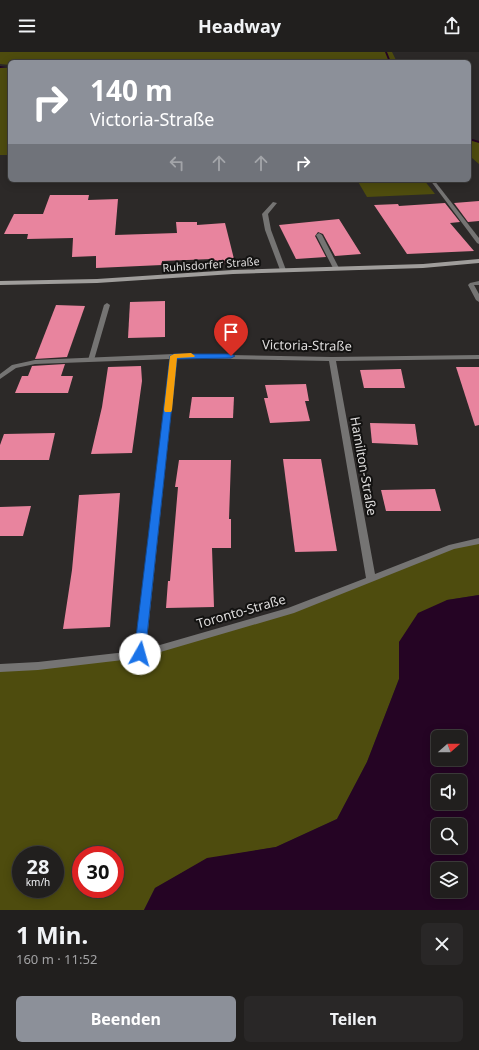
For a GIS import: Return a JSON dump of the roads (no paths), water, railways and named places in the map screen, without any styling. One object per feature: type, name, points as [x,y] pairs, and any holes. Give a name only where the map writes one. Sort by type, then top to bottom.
[{"type":"main road","name":"Ruhlsdorfer Straße","points":[[423,266],[479,261]]},
{"type":"main road","name":"Ruhlsdorfer Straße","points":[[0,283],[97,281],[336,268],[423,266],[479,267]]},
{"type":"street","points":[[434,182],[479,242]]},
{"type":"street","points":[[275,203],[265,214],[268,230],[282,270]]},
{"type":"street","points":[[319,235],[336,268]]},
{"type":"street","points":[[479,283],[472,284],[471,286],[479,300]]},
{"type":"street","points":[[91,360],[108,305]]},
{"type":"street","points":[[140,654],[174,356]]},
{"type":"street","name":"Victoria-Straße","points":[[0,377],[14,366],[35,362],[174,356],[245,356],[332,359],[479,357]]},
{"type":"street","name":"Hamilton-Straße","points":[[332,359],[372,579]]},
{"type":"street","name":"Toronto-Straße","points":[[0,668],[38,666],[140,654],[291,611],[452,547],[479,541]]},
{"type":"waterway","points":[[386,52],[389,60]]},
{"type":"waterway","points":[[0,67],[5,67]]},
{"type":"waterway","points":[[471,140],[479,142]]}]
